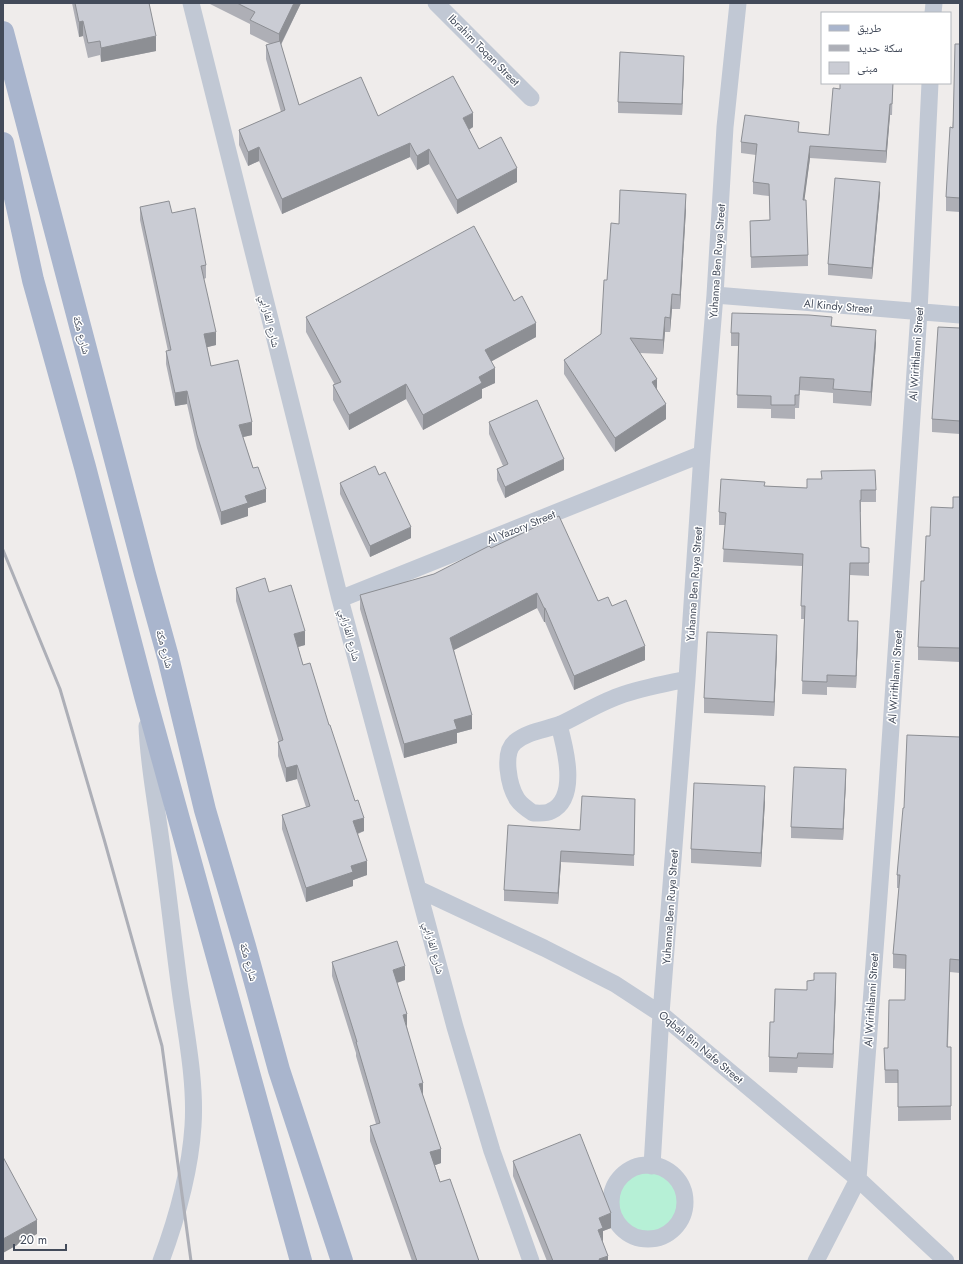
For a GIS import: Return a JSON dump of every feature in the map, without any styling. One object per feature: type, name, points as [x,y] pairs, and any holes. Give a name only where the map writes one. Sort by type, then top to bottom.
[{"type":"main road","name":"شارع مكة","points":[[3,32],[168,657],[205,810],[245,946],[279,1070],[342,1261]]},
{"type":"main road","points":[[3,143],[33,280],[83,460],[144,696],[301,1261]]},
{"type":"street","name":"شارع الفارابي","points":[[190,3],[340,599],[455,1027],[492,1151],[532,1261]]},
{"type":"street","name":"Ibrahim Toqan Street","points":[[436,3],[531,98]]},
{"type":"street","name":"Yuhanna Ben Ruya Street","points":[[652,1166],[702,454],[715,295],[725,127],[738,3]]},
{"type":"street","name":"Al Wirithlanni Street","points":[[816,1261],[858,1179],[887,794],[919,312],[930,84]]},
{"type":"street","name":"Al Kindy Street","points":[[715,295],[960,315]]},
{"type":"street","name":"Al Yazory Street","points":[[340,599],[702,454]]},
{"type":"street","points":[[559,724],[565,749],[567,767],[568,782],[565,795],[551,812],[533,813],[524,807],[517,799],[509,778],[507,756],[516,741],[529,734],[559,724],[617,696],[687,679]]},
{"type":"street","points":[[144,696],[150,767],[169,898],[192,1089],[193,1124],[190,1153],[176,1217],[161,1261]]},
{"type":"street","name":"Oqbah Bin Nafe Street","points":[[418,890],[544,948],[615,984],[662,1014],[858,1179],[946,1261]]},
{"type":"street","points":[[640,1166],[652,1166],[664,1169],[673,1175],[677,1180],[684,1196],[684,1208],[677,1224],[663,1236],[652,1239],[639,1238],[628,1234],[619,1226],[613,1214],[611,1202],[613,1190],[619,1179],[628,1171],[640,1166]]},
{"type":"green space","points":[[648,1170],[660,1172],[671,1179],[678,1190],[680,1202],[678,1214],[671,1225],[660,1232],[648,1234],[636,1232],[625,1225],[618,1214],[616,1202],[618,1190],[625,1179],[636,1172]]},
{"type":"building","points":[[75,3],[149,3],[156,36],[101,48],[100,41],[88,43],[83,21],[79,22]]},
{"type":"building","points":[[237,3],[294,3],[279,34],[250,20],[255,12]]},
{"type":"building","points":[[280,41],[299,105],[361,77],[378,116],[453,76],[473,113],[463,118],[479,149],[501,137],[517,168],[457,200],[429,149],[417,156],[410,143],[282,199],[259,147],[248,152],[239,130],[285,110],[266,45]]},
{"type":"building","points":[[955,44],[960,44],[960,198],[946,197],[950,127],[953,128]]},
{"type":"building","points":[[620,52],[684,56],[682,104],[618,102]]},
{"type":"building","points":[[840,84],[893,84],[886,151],[810,146],[803,200],[806,200],[808,255],[751,257],[750,221],[770,220],[769,184],[753,182],[757,144],[741,142],[745,115],[799,122],[798,132],[829,135],[833,88],[840,89]]},
{"type":"building","points":[[835,178],[880,182],[872,268],[828,264]]},
{"type":"building","points":[[620,190],[686,194],[680,295],[672,294],[670,318],[665,317],[663,340],[630,338],[657,379],[652,382],[666,404],[615,438],[564,360],[601,334],[604,280],[607,280],[611,223],[619,224]]},
{"type":"building","points":[[169,201],[172,213],[195,208],[206,265],[201,266],[216,332],[204,334],[211,366],[238,360],[252,422],[239,425],[253,468],[258,467],[266,489],[245,496],[248,503],[221,512],[197,435],[187,391],[175,393],[166,351],[171,350],[140,207]]},
{"type":"building","points":[[474,226],[514,301],[522,296],[536,323],[485,350],[495,368],[479,377],[482,383],[423,415],[406,384],[349,415],[333,385],[341,382],[306,317]]},
{"type":"building","points":[[732,313],[832,317],[831,326],[876,330],[871,392],[833,389],[834,379],[800,377],[799,395],[795,395],[795,405],[771,405],[771,396],[737,395],[739,333],[731,333]]},
{"type":"building","points":[[938,327],[960,328],[960,421],[932,419]]},
{"type":"building","points":[[537,400],[564,459],[505,487],[497,469],[508,464],[489,422]]},
{"type":"building","points":[[375,466],[379,475],[385,472],[411,527],[370,546],[340,483]]},
{"type":"building","points":[[875,470],[876,490],[861,490],[860,500],[861,547],[869,548],[869,563],[850,563],[848,621],[858,621],[856,676],[827,675],[827,682],[802,681],[805,606],[801,606],[803,554],[723,549],[726,513],[719,512],[721,479],[765,482],[764,486],[807,488],[807,479],[822,479],[821,471]]},
{"type":"building","points":[[953,497],[960,497],[960,648],[918,647],[921,581],[924,581],[926,536],[930,536],[931,507],[953,508]]},
{"type":"building","points":[[559,516],[598,601],[608,597],[612,606],[626,600],[645,646],[574,676],[537,593],[450,638],[472,715],[454,720],[457,729],[404,744],[360,595],[434,574],[489,546],[491,548]]},
{"type":"building","points":[[265,578],[269,592],[291,585],[305,631],[294,634],[303,665],[310,663],[355,801],[358,800],[364,818],[353,821],[367,861],[351,866],[353,872],[306,888],[282,815],[310,806],[297,765],[286,768],[278,742],[283,740],[236,588]]},
{"type":"building","points":[[707,632],[777,635],[774,702],[704,698]]},
{"type":"building","points":[[907,735],[960,737],[960,960],[950,959],[947,1047],[951,1047],[951,1106],[898,1107],[898,1070],[885,1070],[884,1048],[888,1048],[889,1000],[905,1000],[906,955],[893,954],[900,875],[897,875],[904,808]]},
{"type":"building","points":[[794,767],[846,769],[843,829],[791,827]]},
{"type":"building","points":[[694,783],[765,786],[761,853],[691,849]]},
{"type":"building","points":[[582,796],[635,799],[634,855],[561,851],[558,893],[504,890],[508,825],[580,830]]},
{"type":"building","points":[[397,941],[405,966],[393,970],[407,1014],[403,1015],[423,1083],[419,1084],[441,1149],[430,1152],[440,1182],[450,1179],[479,1261],[417,1261],[370,1126],[380,1123],[332,962]]},
{"type":"building","points":[[814,973],[836,973],[833,1054],[798,1053],[797,1058],[769,1057],[770,1022],[774,1022],[775,989],[807,990],[807,981],[814,980]]},
{"type":"building","points":[[580,1134],[611,1213],[599,1218],[603,1228],[598,1230],[608,1256],[599,1259],[600,1261],[553,1261],[513,1161]]},
{"type":"building","points":[[3,1157],[37,1220],[3,1239]]},
{"type":"railway","points":[[3,550],[60,689],[162,1046],[191,1261]]}]
